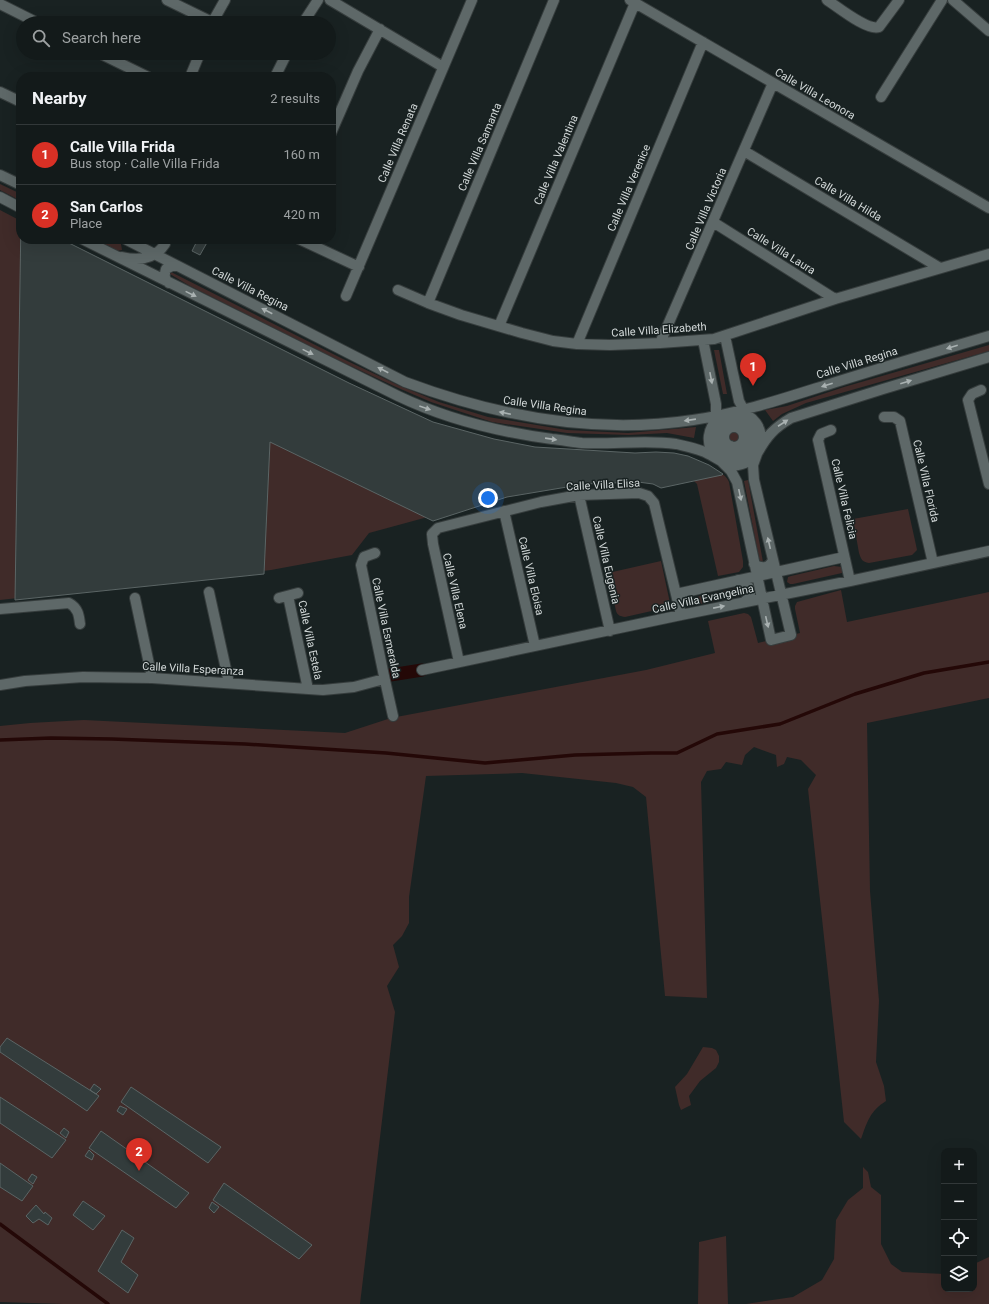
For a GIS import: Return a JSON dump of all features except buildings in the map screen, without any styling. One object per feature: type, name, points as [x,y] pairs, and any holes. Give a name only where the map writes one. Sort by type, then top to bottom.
[{"type":"street","points":[[167,0],[198,16]]},
{"type":"street","points":[[216,16],[225,0]]},
{"type":"street","points":[[308,16],[318,0]]},
{"type":"street","points":[[330,0],[443,68]]},
{"type":"street","name":"Calle Villa Renata","points":[[346,296],[472,0]]},
{"type":"street","name":"Calle Villa Samanta","points":[[428,303],[554,0]]},
{"type":"street","points":[[827,0],[869,27],[876,28],[898,0]]},
{"type":"street","points":[[880,97],[942,0]]},
{"type":"street","points":[[953,0],[989,31]]},
{"type":"street","name":"Calle Villa Leonora","points":[[633,2],[989,208]]},
{"type":"street","name":"Calle Villa Valentina","points":[[499,326],[633,2]]},
{"type":"street","points":[[0,4],[24,16]]},
{"type":"street","points":[[336,122],[358,72],[380,29]]},
{"type":"street","name":"Calle Villa Verenice","points":[[577,344],[703,42]]},
{"type":"street","points":[[113,60],[138,72]]},
{"type":"street","points":[[192,72],[197,60]]},
{"type":"street","points":[[277,72],[283,60]]},
{"type":"street","name":"Calle Villa Victoria","points":[[660,343],[714,222],[773,83]]},
{"type":"street","points":[[0,92],[16,100]]},
{"type":"street","name":"Calle Villa Hilda","points":[[744,151],[940,268]]},
{"type":"street","points":[[0,175],[16,183]]},
{"type":"street","points":[[0,197],[16,205]]},
{"type":"street","name":"Calle Villa Laura","points":[[714,222],[835,299]]},
{"type":"street","points":[[91,244],[408,401],[468,422],[534,436],[582,443],[674,444],[700,450],[733,440],[769,434],[791,418],[989,357]]},
{"type":"street","points":[[110,254],[124,253],[127,246],[126,244]]},
{"type":"street","points":[[140,244],[144,259],[150,269],[166,282]]},
{"type":"street","name":"Calle Villa Regina","points":[[142,244],[155,254],[405,382],[428,390],[478,406],[529,418],[568,422],[607,425],[665,423],[716,416],[733,440]]},
{"type":"street","points":[[110,254],[126,258],[144,259],[162,249],[164,244]]},
{"type":"street","points":[[165,244],[164,248],[168,257],[175,264],[166,269],[164,276],[166,282]]},
{"type":"street","points":[[310,244],[358,267]]},
{"type":"street","name":"Calle Villa Elizabeth","points":[[398,290],[461,315],[553,341],[610,346],[660,343],[703,340],[725,336],[835,299],[989,254]]},
{"type":"street","points":[[725,336],[739,401],[743,410],[756,423],[760,430],[761,445],[733,440]]},
{"type":"street","name":"Calle Villa Regina","points":[[733,440],[743,410],[989,336]]},
{"type":"street","points":[[703,340],[716,404],[716,416],[733,440],[754,465],[754,480],[787,596],[791,635],[771,640],[756,602],[754,572],[737,482],[731,471],[733,440],[736,412],[751,418]]},
{"type":"street","points":[[981,390],[972,394],[968,400],[989,484]]},
{"type":"street","name":"Calle Villa Florida","points":[[884,417],[894,416],[900,421],[933,563]]},
{"type":"street","name":"Calle Villa Felicia","points":[[831,430],[821,434],[818,440],[850,581]]},
{"type":"street","name":"Calle Villa Elisa","points":[[438,528],[541,502],[579,496],[645,494],[654,503],[681,615]]},
{"type":"street","name":"Calle Villa Eugenia","points":[[579,496],[610,631]]},
{"type":"street","name":"Calle Villa Eloisa","points":[[504,511],[535,646]]},
{"type":"street","name":"Calle Villa Elena","points":[[438,528],[432,534],[432,538],[459,662]]},
{"type":"street","name":"Calle Villa Evangelina","points":[[422,670],[681,615],[787,596],[989,551]]},
{"type":"street","name":"Calle Villa Esmeralda","points":[[375,553],[366,555],[361,565],[393,716]]},
{"type":"street","points":[[779,568],[844,557]]},
{"type":"street","name":"Calle Villa Evangelina","points":[[676,594],[738,580],[761,567],[770,565],[779,568]]},
{"type":"street","points":[[756,602],[769,586],[779,568]]},
{"type":"street","points":[[779,568],[785,576],[784,584],[788,590],[787,596]]},
{"type":"street","points":[[754,572],[769,586],[787,596]]},
{"type":"street","points":[[738,580],[746,583],[750,589],[749,597],[756,602]]},
{"type":"street","points":[[209,592],[229,683]]},
{"type":"street","name":"Calle Villa Estela","points":[[298,593],[283,597],[308,690]]},
{"type":"street","points":[[135,598],[152,678]]},
{"type":"street","points":[[0,609],[69,604],[77,609],[80,624]]},
{"type":"street","name":"Calle Villa Esperanza","points":[[0,685],[25,681],[83,677],[152,678],[323,690],[354,687],[384,679]]},
{"type":"shaded area","points":[[0,184],[16,192],[16,198],[0,190]]},
{"type":"shaded area","points":[[0,210],[16,218],[16,244],[32,244],[418,419],[532,449],[710,468],[719,472],[726,477],[729,482],[743,561],[743,567],[739,572],[718,576],[697,484],[693,480],[613,480],[516,493],[369,533],[352,555],[271,570],[0,600]]},
{"type":"shaded area","points":[[104,244],[121,244],[122,250],[117,251]]},
{"type":"shaded area","points":[[171,272],[341,358],[398,385],[439,402],[488,417],[567,430],[628,433],[696,427],[694,438],[667,433],[629,435],[567,433],[492,422],[431,402],[340,361],[190,286],[170,274]]},
{"type":"shaded area","points":[[989,345],[989,351],[806,403],[782,414],[773,421],[765,410],[787,406],[844,387]]},
{"type":"shaded area","points":[[714,350],[719,350],[727,394],[723,394]]},
{"type":"shaded area","points":[[739,419],[748,424],[752,430],[752,444],[748,450],[739,455],[731,455],[722,450],[718,444],[717,433],[722,424],[728,420]]},
{"type":"shaded area","points":[[748,480],[763,562],[760,563],[744,481]]},
{"type":"shaded area","points":[[908,509],[917,550],[912,555],[869,563],[863,561],[859,553],[853,519]]},
{"type":"shaded area","points":[[661,561],[670,603],[665,608],[625,617],[618,615],[608,573]]},
{"type":"shaded area","points":[[834,566],[842,567],[842,573],[793,584],[787,582],[788,577]]},
{"type":"shaded area","points":[[741,587],[744,590],[743,595],[700,604],[695,602],[695,598],[697,597]]},
{"type":"shaded area","points":[[841,590],[847,622],[989,592],[989,698],[867,723],[870,891],[879,1001],[876,1062],[884,1086],[886,1101],[876,1109],[867,1122],[861,1139],[844,1122],[808,789],[816,775],[801,760],[787,757],[784,764],[777,767],[776,755],[754,747],[745,755],[742,765],[726,762],[721,769],[707,771],[701,782],[707,998],[665,996],[646,797],[633,787],[616,783],[522,773],[426,776],[409,897],[409,923],[402,936],[393,945],[399,967],[387,986],[395,1012],[360,1304],[63,1304],[0,1302],[0,726],[84,720],[345,733],[391,718],[646,670],[715,653],[708,621],[744,613],[751,617],[758,643],[800,633],[795,609],[797,602]]},
{"type":"shaded area","points":[[703,1047],[716,1050],[719,1056],[719,1062],[716,1068],[700,1081],[689,1096],[691,1105],[681,1110],[675,1087],[687,1074]]},
{"type":"shaded area","points":[[863,1167],[868,1172],[871,1187],[881,1195],[881,1244],[891,1264],[902,1272],[941,1274],[941,1292],[977,1292],[977,1263],[989,1257],[989,1304],[746,1304],[793,1297],[822,1280],[834,1259],[836,1220],[848,1200],[863,1188]]},
{"type":"shaded area","points":[[726,1236],[728,1304],[698,1304],[699,1242]]},
{"type":"waterway","points":[[0,740],[51,738],[245,744],[386,753],[485,763],[575,755],[677,753],[717,734],[780,724],[855,694],[924,673],[989,662]]},
{"type":"waterway","points":[[384,676],[422,670]]},
{"type":"waterway","points":[[0,1224],[108,1304]]},
{"type":"place","name":"Calle Villa Frida","points":[[753,386]]},
{"type":"place","name":"San Carlos","points":[[139,1171]]}]
